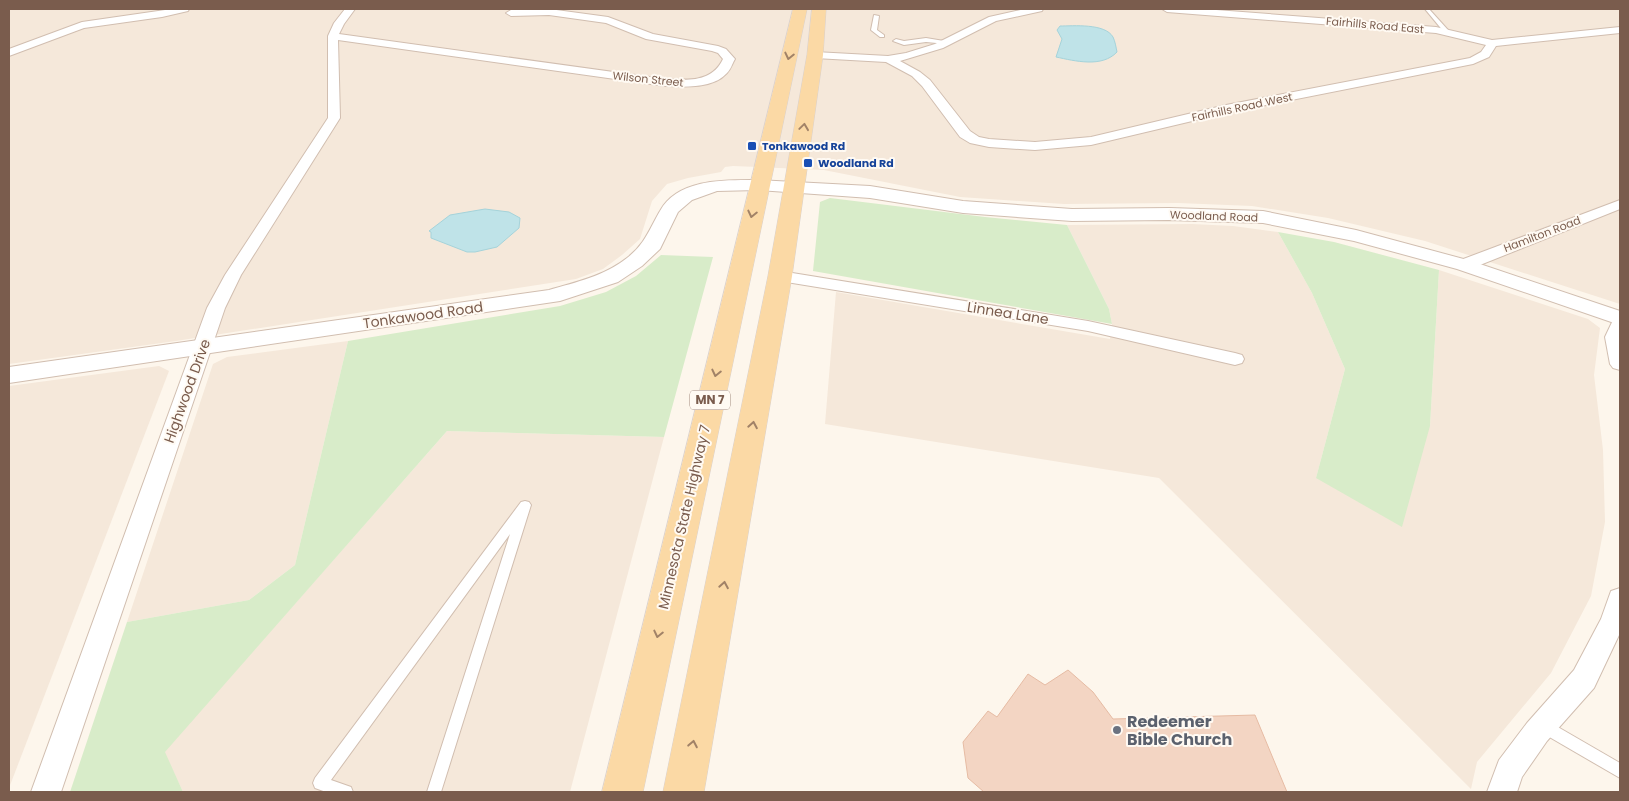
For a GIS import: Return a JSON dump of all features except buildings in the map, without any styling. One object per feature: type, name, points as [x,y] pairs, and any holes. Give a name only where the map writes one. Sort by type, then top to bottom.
[{"type":"main road","name":"Minnesota State Highway 7","points":[[622,792],[758,185],[800,9]]},
{"type":"main road","points":[[684,792],[796,186],[815,55],[819,9]]},
{"type":"street","points":[[9,53],[82,25],[162,14],[184,9]]},
{"type":"street","name":"Highwood Drive","points":[[46,792],[216,308],[233,275],[334,118],[334,36],[338,23],[350,9]]},
{"type":"street","points":[[576,15],[587,9]]},
{"type":"street","points":[[815,55],[888,59],[925,51],[993,19],[1038,9]]},
{"type":"street","name":"Fairhills Road East","points":[[1167,9],[1225,12],[1446,31],[1492,43]]},
{"type":"street","name":"Wilson Street","points":[[334,36],[657,82],[693,83],[707,79],[724,70],[729,59],[722,51],[714,48],[650,37],[608,20],[536,11],[511,12]]},
{"type":"street","points":[[1492,43],[1620,30]]},
{"type":"street","name":"Fairhills Road West","points":[[888,59],[916,74],[926,83],[965,134],[975,140],[989,143],[1035,146],[1091,141],[1226,110],[1473,61],[1483,58],[1488,53],[1492,43]]},
{"type":"street","name":"Tonkawood Road","points":[[9,375],[552,296],[611,278],[640,258],[656,240],[670,210],[685,196],[715,186],[796,186]]},
{"type":"street","name":"Woodland Road","points":[[796,186],[870,192],[963,207],[1072,215],[1169,214],[1263,217],[1356,236],[1464,265],[1620,318]]},
{"type":"street","name":"Hamilton Road","points":[[1464,265],[1620,204]]},
{"type":"street","name":"Linnea Lane","points":[[780,276],[1088,326],[1235,359]]},
{"type":"street","points":[[1620,322],[1614,337],[1620,364]]},
{"type":"street","points":[[1502,792],[1509,770],[1543,725],[1584,679],[1614,620],[1620,598]]},
{"type":"lane","points":[[1429,9],[1446,31]]},
{"type":"lane","points":[[876,16],[874,30],[882,36]]},
{"type":"lane","points":[[896,41],[909,44],[926,40],[947,42]]},
{"type":"lane","points":[[346,792],[320,783],[525,505],[434,792]]},
{"type":"lane","points":[[1543,725],[1620,771]]},
{"type":"shaded area","points":[[9,9],[1620,9],[1620,304],[1425,241],[1328,218],[1252,206],[1178,203],[1064,204],[960,197],[824,170],[733,166],[725,167],[721,172],[667,184],[652,201],[640,239],[603,269],[576,279],[176,341],[9,364]]},
{"type":"shaded area","points":[[1192,224],[1233,226],[1278,232],[1312,293],[1345,369],[1316,478],[1430,426],[1439,270],[1588,319],[1600,328],[1594,375],[1603,450],[1605,522],[1591,596],[1551,673],[1477,762],[1471,789],[1159,478],[825,424],[836,292],[1110,339],[1112,324],[1109,309],[1067,225]]},
{"type":"shaded area","points":[[348,341],[295,565],[249,600],[127,622],[213,364],[227,357]]},
{"type":"shaded area","points":[[159,366],[169,371],[9,788],[9,386]]},
{"type":"shaded area","points":[[447,431],[664,437],[570,792],[183,792],[164,752]]},
{"type":"green space","points":[[830,198],[1067,225],[1109,309],[1112,324],[813,271],[820,202]]},
{"type":"green space","points":[[1278,232],[1334,242],[1439,270],[1430,426],[1402,527],[1316,478],[1345,369],[1312,293]]},
{"type":"green space","points":[[661,255],[713,257],[664,437],[447,431],[165,752],[183,792],[70,792],[127,622],[249,600],[295,565],[348,341],[560,306],[606,292],[636,276]]},
{"type":"water","points":[[1060,26],[1088,26],[1103,29],[1113,37],[1117,52],[1111,57],[1096,62],[1056,57],[1062,39],[1057,30]]},
{"type":"water","points":[[485,209],[509,212],[520,218],[519,228],[497,247],[467,252],[431,238],[431,232],[429,231],[450,215]]},
{"type":"place","name":"Tonkawood Rd","points":[[752,146]]},
{"type":"place","name":"Woodland Rd","points":[[808,163]]},
{"type":"place","name":"Redeemer Bible Church","points":[[1117,730]]}]
